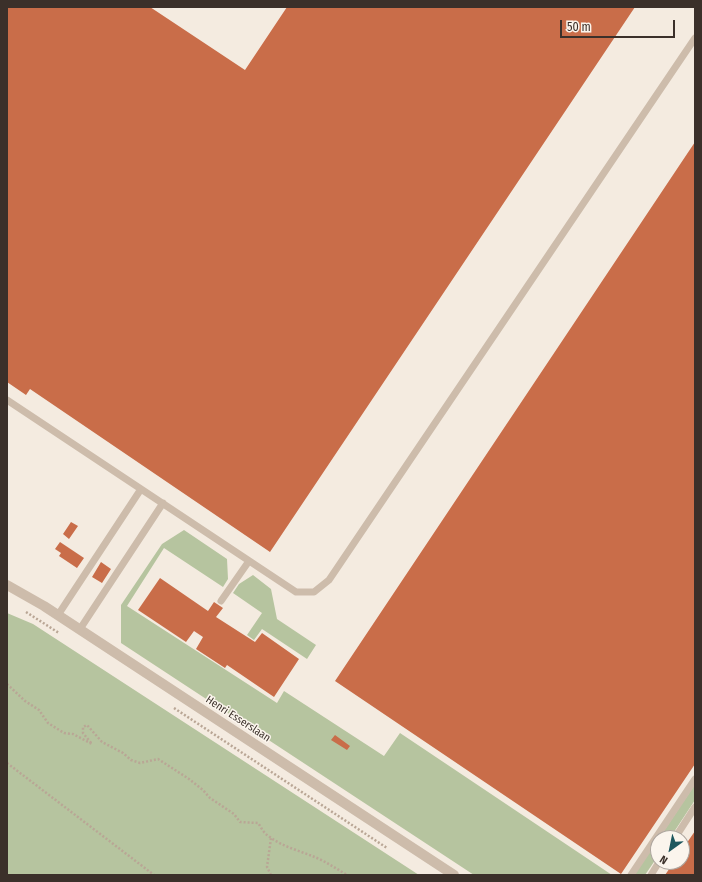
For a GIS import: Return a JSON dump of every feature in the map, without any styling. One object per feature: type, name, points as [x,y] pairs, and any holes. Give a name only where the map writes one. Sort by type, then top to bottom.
[{"type":"street","name":"Henri Esserslaan","points":[[7,585],[80,629],[454,875]]},
{"type":"lane","points":[[7,400],[296,592],[314,592],[329,580],[695,38]]},
{"type":"lane","points":[[58,615],[141,489]]},
{"type":"lane","points":[[80,629],[163,503]]},
{"type":"lane","points":[[221,601],[248,561]]},
{"type":"lane","points":[[631,875],[695,780]]},
{"type":"lane","points":[[680,830],[695,807]]},
{"type":"path","points":[[22,610],[60,633]]},
{"type":"path","points":[[7,684],[39,710],[48,723],[64,733],[74,734],[92,744],[82,733],[83,727],[87,725],[102,742],[123,752],[131,760],[140,763],[158,759],[189,779],[203,790],[210,798],[234,814],[240,822],[258,823],[271,838],[288,847],[299,850],[318,859],[347,875]]},
{"type":"path","points":[[170,706],[390,850]]},
{"type":"path","points":[[7,763],[154,875]]},
{"type":"path","points":[[271,838],[267,867],[271,875]]},
{"type":"green space","points":[[184,530],[227,559],[228,579],[223,587],[164,548],[127,606],[277,703],[284,691],[384,756],[400,733],[612,875],[474,875],[121,643],[121,605],[162,544]]},
{"type":"green space","points":[[253,575],[271,589],[277,619],[316,645],[307,659],[262,629],[254,640],[247,635],[262,613],[233,593],[239,584]]},
{"type":"green space","points":[[7,613],[33,624],[419,875],[7,875]]},
{"type":"green space","points":[[695,784],[695,800],[675,830],[664,830]]},
{"type":"green space","points":[[650,851],[650,868],[645,875],[634,875]]},
{"type":"building","points":[[7,7],[150,7],[245,70],[287,7],[635,7],[270,552],[30,389],[26,395],[7,382]]},
{"type":"building","points":[[695,142],[695,764],[621,874],[335,681]]},
{"type":"building","points":[[71,522],[78,526],[69,539],[63,534]]},
{"type":"building","points":[[60,542],[84,558],[77,568],[59,556],[61,553],[55,549]]},
{"type":"building","points":[[101,562],[111,569],[102,583],[92,577]]},
{"type":"building","points":[[160,578],[208,611],[214,602],[223,608],[216,617],[255,642],[262,633],[299,659],[274,697],[227,665],[225,668],[196,649],[203,637],[194,631],[186,642],[138,610]]},
{"type":"building","points":[[335,735],[350,746],[347,750],[331,740]]},
{"type":"building","points":[[695,831],[695,875],[665,875],[668,870],[690,870],[690,838]]}]
